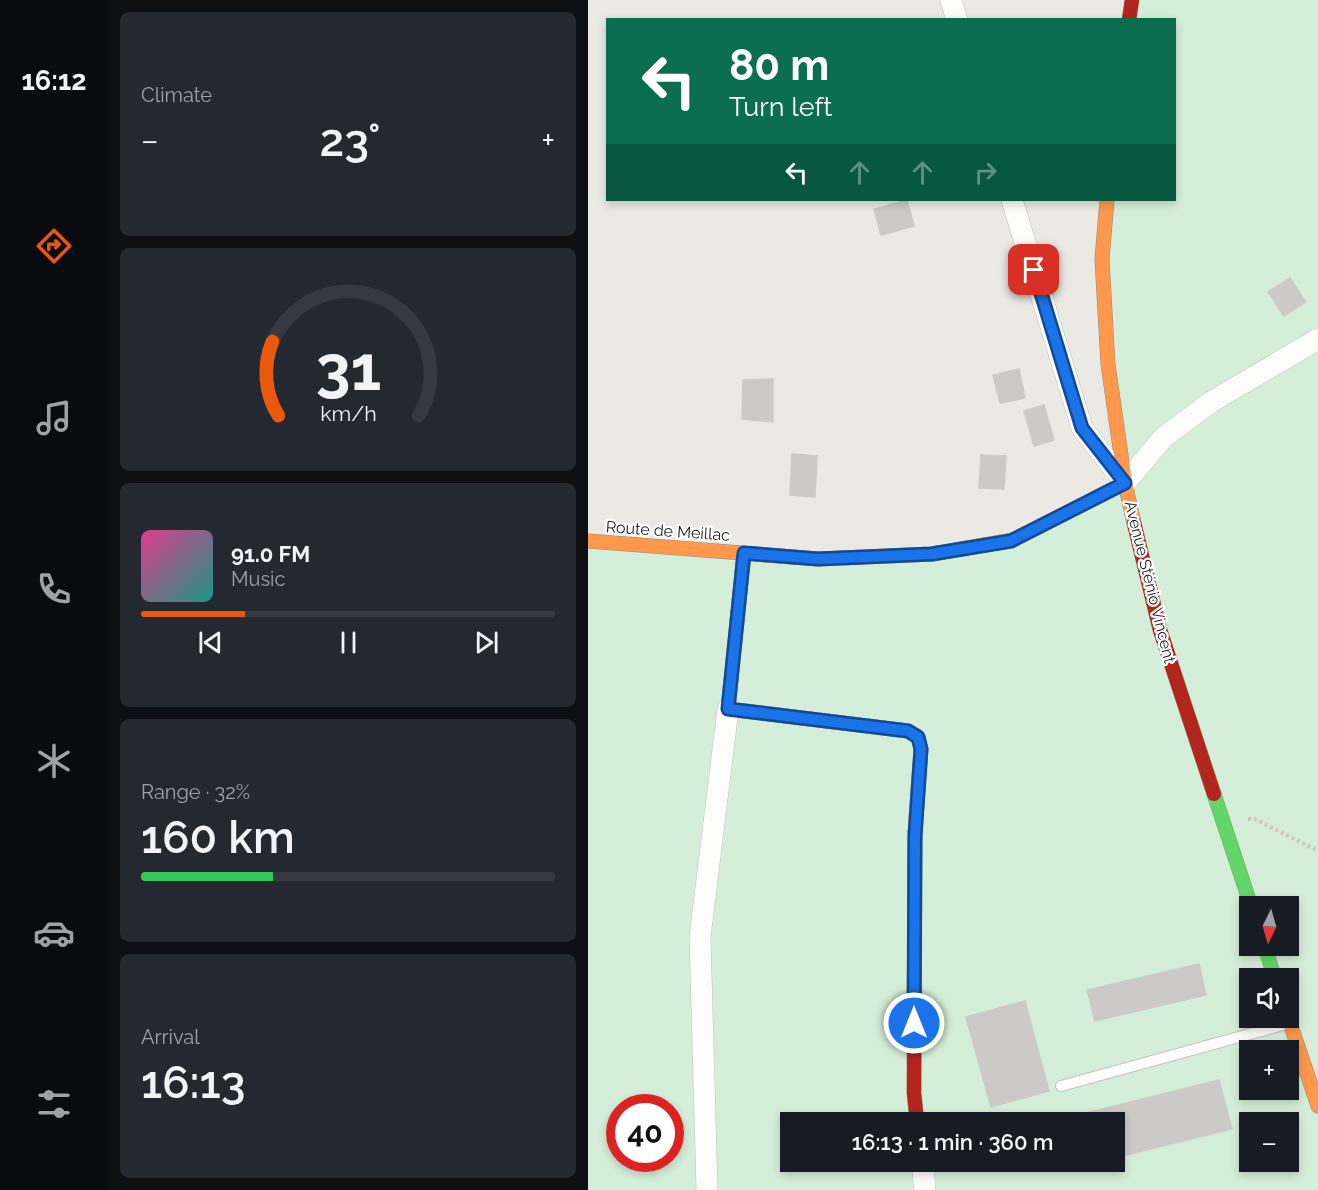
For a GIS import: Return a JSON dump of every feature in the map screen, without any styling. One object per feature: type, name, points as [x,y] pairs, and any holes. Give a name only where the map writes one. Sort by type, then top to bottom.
[{"type":"street","points":[[951,0],[956,18]]},
{"type":"street","points":[[1129,18],[1132,0]]},
{"type":"street","name":"Avenue Sténio Vincent","points":[[1012,201],[1082,428],[1125,483],[1160,630],[1248,896]]},
{"type":"street","points":[[1107,201],[1102,259],[1108,364],[1125,483]]},
{"type":"street","points":[[1125,483],[1164,437],[1173,430],[1211,402],[1318,339]]},
{"type":"street","name":"Route de Meillac","points":[[588,541],[818,559],[932,554],[1011,541],[1125,483]]},
{"type":"street","points":[[707,1190],[700,938],[728,709],[744,553]]},
{"type":"street","points":[[728,709],[908,731],[918,737],[921,749],[914,894],[916,1112]]},
{"type":"street","points":[[1292,1028],[1318,1106]]},
{"type":"street","points":[[923,1172],[925,1190]]},
{"type":"lane","points":[[1061,1086],[1261,1028]]},
{"type":"path","points":[[1223,820],[1255,819],[1318,851]]},
{"type":"green space","points":[[1132,0],[1318,0],[1318,1190],[588,1190],[588,541],[818,559],[1011,541],[1125,483],[1107,201],[1176,201],[1176,18],[1129,18]]},
{"type":"building","points":[[907,201],[914,226],[881,235],[874,209]]},
{"type":"building","points":[[1290,278],[1306,302],[1284,316],[1268,292]]},
{"type":"building","points":[[1019,369],[1025,398],[1000,403],[993,375]]},
{"type":"building","points":[[773,379],[773,422],[742,419],[743,380]]},
{"type":"building","points":[[1044,405],[1054,440],[1034,446],[1024,411]]},
{"type":"building","points":[[792,454],[817,456],[815,497],[790,495]]},
{"type":"building","points":[[981,455],[1006,456],[1004,489],[979,488]]},
{"type":"building","points":[[1199,964],[1206,995],[1095,1021],[1087,990]]},
{"type":"building","points":[[1025,1001],[1049,1091],[991,1107],[966,1017]]},
{"type":"building","points":[[1219,1080],[1232,1129],[1125,1155],[1125,1112],[1090,1112]]},
{"type":"traffic: fast","points":[[1214,794],[1248,896]]},
{"type":"traffic: fast","points":[[1268,956],[1272,968]]},
{"type":"traffic: slow","points":[[1107,201],[1102,259],[1108,364],[1125,483],[1134,523]]},
{"type":"traffic: slow","points":[[588,541],[818,559],[932,554],[1013,540]]},
{"type":"traffic: slow","points":[[744,553],[728,709],[908,731],[918,737],[921,749],[915,832]]},
{"type":"traffic: slow","points":[[1292,1028],[1318,1106]]},
{"type":"traffic: jam","points":[[1129,18],[1132,0]]},
{"type":"traffic: jam","points":[[1013,540],[1125,483]]},
{"type":"traffic: jam","points":[[1134,523],[1160,630],[1214,794]]},
{"type":"traffic: jam","points":[[915,832],[914,1093],[916,1112]]},
{"type":"route","points":[[914,1023],[915,836],[921,749],[918,737],[908,731],[728,709],[744,553],[818,559],[932,554],[1011,541],[1125,483],[1082,428],[1034,270]]}]
